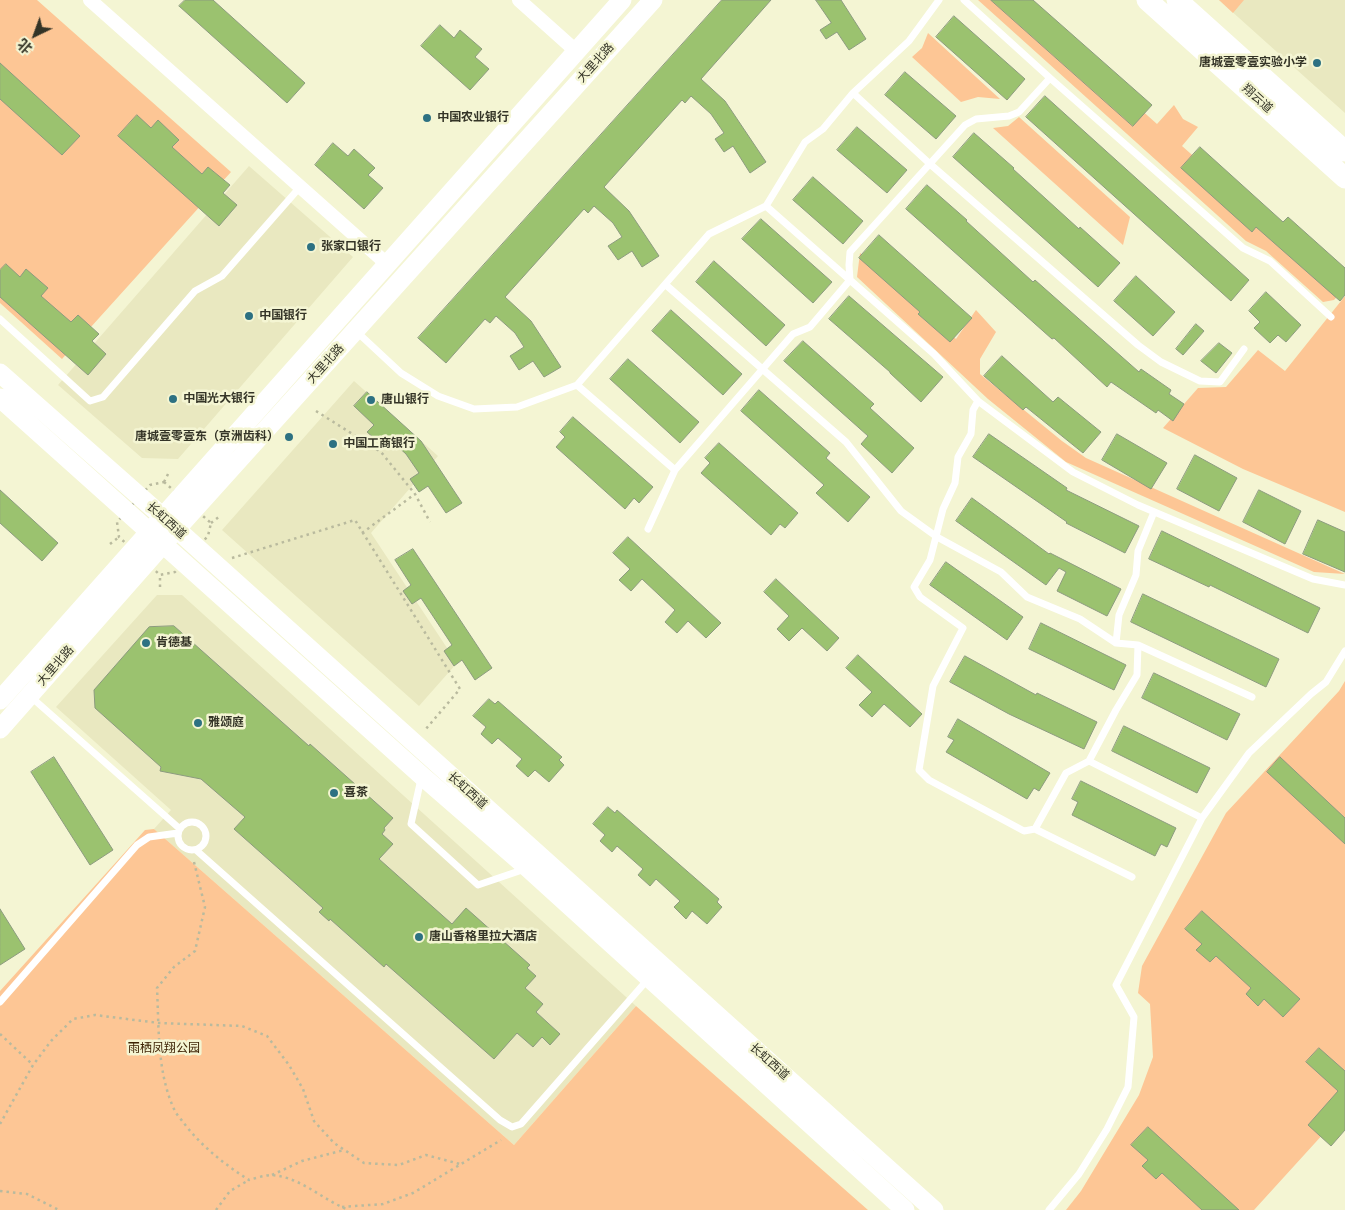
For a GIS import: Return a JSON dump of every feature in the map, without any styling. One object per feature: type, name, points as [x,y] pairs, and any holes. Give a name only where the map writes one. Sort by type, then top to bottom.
[{"type":"main road","name":"大里北路","points":[[0,700],[622,0]]},
{"type":"main road","name":"大里北路","points":[[0,729],[163,544],[653,0]]},
{"type":"main road","name":"翔云道","points":[[1147,0],[1345,178]]},
{"type":"main road","name":"翔云道","points":[[1177,0],[1345,151]]},
{"type":"main road","name":"长虹西道","points":[[0,373],[934,1210]]},
{"type":"main road","name":"长虹西道","points":[[0,398],[422,776],[528,868],[905,1210]]},
{"type":"street","points":[[90,0],[387,264]]},
{"type":"street","points":[[519,0],[576,51]]},
{"type":"lane","points":[[355,331],[401,373],[438,396],[474,409],[517,407],[577,385],[709,234],[766,206],[805,142],[823,130],[853,93],[909,42],[939,0]]},
{"type":"lane","points":[[964,0],[1243,248],[1270,261],[1331,317]]},
{"type":"lane","points":[[648,529],[675,470],[793,334],[810,327],[850,280],[848,265],[850,252],[965,125],[976,119],[1009,116],[1019,112],[1050,78]]},
{"type":"lane","points":[[853,93],[930,164],[1138,345],[1161,362],[1200,382],[1220,382],[1244,349]]},
{"type":"lane","points":[[0,319],[90,401],[103,398],[195,291],[222,276],[300,187]]},
{"type":"lane","points":[[766,206],[934,354],[978,401],[1073,472],[1138,505],[1313,579],[1345,585]]},
{"type":"lane","points":[[666,285],[846,442],[901,511],[937,536],[1001,572],[1027,597],[1080,620],[1116,644],[1138,644],[1252,697]]},
{"type":"lane","points":[[577,385],[675,470]]},
{"type":"lane","points":[[978,401],[973,410],[971,434],[958,457],[955,483],[943,509],[930,560],[914,588],[920,597],[963,628],[933,686],[919,770],[930,780],[1024,831],[1035,829],[1132,877]]},
{"type":"lane","points":[[1116,644],[1119,615],[1136,575],[1138,551],[1154,512]]},
{"type":"lane","points":[[1035,829],[1066,774],[1089,760],[1137,675],[1138,644]]},
{"type":"lane","points":[[1049,1210],[1079,1174],[1107,1128],[1128,1087],[1134,1017],[1116,985],[1202,818],[1249,753],[1326,682],[1345,651]]},
{"type":"lane","points":[[29,696],[179,831]]},
{"type":"lane","points":[[1089,760],[1202,818]]},
{"type":"lane","points":[[422,776],[411,824],[478,885],[528,868]]},
{"type":"lane","points":[[191,822],[200,824],[203,828],[205,841],[196,850],[191,850],[179,843],[179,831],[182,825],[191,822]]},
{"type":"lane","points":[[0,1002],[137,845],[149,837],[179,831]]},
{"type":"lane","points":[[196,850],[500,1120],[512,1127],[521,1124],[649,978]]},
{"type":"path","points":[[316,411],[381,452],[415,494],[430,522]]},
{"type":"path","points":[[164,482],[169,472]]},
{"type":"path","points":[[362,533],[415,494]]},
{"type":"path","points":[[211,523],[220,516]]},
{"type":"path","points":[[232,558],[355,520],[460,689],[425,730]]},
{"type":"path","points":[[110,544],[119,537]]},
{"type":"path","points":[[160,575],[160,587]]},
{"type":"path","points":[[193,858],[206,907],[195,951],[174,967],[157,988],[160,1051],[164,1076],[174,1110],[191,1132],[210,1152],[249,1180]]},
{"type":"path","points":[[0,1124],[33,1065],[51,1041],[73,1019],[95,1015],[159,1023],[242,1026],[267,1036],[289,1065],[303,1089],[314,1121],[334,1143],[344,1150],[364,1162],[399,1165],[426,1156],[460,1164]]},
{"type":"path","points":[[0,1034],[33,1065]]},
{"type":"path","points":[[341,1207],[383,1204],[413,1193],[501,1140]]},
{"type":"path","points":[[216,1210],[230,1191],[249,1180],[270,1175],[302,1161],[344,1150]]},
{"type":"path","points":[[270,1175],[296,1180],[349,1210]]},
{"type":"path","points":[[0,1191],[27,1194],[58,1210]]},
{"type":"shaded area","name":"唐城壹零壹实验小学","points":[[1219,0],[1345,0],[1345,113]]},
{"type":"shaded area","points":[[249,166],[353,257],[178,459],[142,458],[58,385]]},
{"type":"shaded area","points":[[354,381],[438,456],[371,533],[457,663],[419,706],[222,530]]},
{"type":"shaded area","name":"唐山香格里拉大酒店","points":[[157,595],[182,595],[636,1006],[514,1145],[154,829],[171,810],[56,707]]},
{"type":"green space","points":[[0,0],[37,0],[231,172],[62,359],[0,303]]},
{"type":"green space","points":[[978,0],[1018,0],[1157,124],[1174,105],[1183,119],[1198,127],[1182,146],[1344,289],[1334,300],[1323,302],[1266,251],[1246,241]]},
{"type":"green space","points":[[1219,0],[1244,0],[1233,13]]},
{"type":"green space","points":[[928,33],[1000,99],[978,97],[961,102],[912,57],[922,48]]},
{"type":"green space","points":[[1019,117],[1130,217],[1123,245],[993,128],[1008,126]]},
{"type":"green space","points":[[860,253],[956,339],[976,310],[996,332],[980,359],[980,374],[1062,441],[1086,458],[1345,574],[1314,572],[1066,462],[988,399],[857,277]]},
{"type":"green space","points":[[1345,296],[1345,512],[1243,469],[1163,428],[1198,388],[1226,387],[1258,350],[1285,371]]},
{"type":"green space","points":[[1345,681],[1345,1110],[1254,1210],[1066,1210],[1081,1191],[1139,1095],[1153,1057],[1150,1004],[1138,993],[1142,966],[1226,813],[1339,691]]},
{"type":"green space","name":"雨栖凤翔公园","points":[[154,829],[514,1145],[636,1006],[868,1210],[0,1210],[0,991],[145,830]]},
{"type":"building","points":[[185,0],[213,0],[305,83],[287,103],[179,6]]},
{"type":"building","points":[[722,0],[771,0],[701,79],[725,101],[766,162],[750,173],[733,146],[724,152],[715,139],[724,133],[711,114],[691,96],[685,103],[682,100],[604,187],[629,211],[659,256],[642,267],[632,251],[618,260],[608,246],[622,237],[613,223],[594,206],[588,213],[584,209],[505,297],[531,321],[561,367],[544,377],[533,361],[519,370],[510,356],[524,347],[515,333],[496,316],[490,323],[485,319],[446,363],[418,338]]},
{"type":"building","points":[[816,0],[841,0],[866,39],[849,50],[837,32],[826,39],[820,30],[831,23]]},
{"type":"building","points":[[991,0],[1033,0],[1152,105],[1133,126]]},
{"type":"building","points":[[954,16],[1025,79],[1007,100],[936,37]]},
{"type":"building","points":[[440,25],[454,38],[460,30],[482,49],[475,57],[489,69],[470,90],[421,46]]},
{"type":"building","points":[[0,63],[80,136],[62,155],[0,99]]},
{"type":"building","points":[[905,72],[956,116],[936,139],[885,95]]},
{"type":"building","points":[[1045,96],[1249,280],[1231,301],[1026,117]]},
{"type":"building","points":[[137,115],[151,128],[158,120],[179,140],[172,147],[202,174],[208,167],[230,185],[223,193],[237,205],[219,226],[118,136]]},
{"type":"building","points":[[857,127],[907,170],[887,193],[837,150]]},
{"type":"building","points":[[974,133],[1079,229],[1080,227],[1120,263],[1098,287],[953,157]]},
{"type":"building","points":[[333,143],[348,156],[354,149],[375,168],[368,175],[383,188],[364,209],[315,165]]},
{"type":"building","points":[[1200,147],[1283,222],[1288,217],[1345,268],[1345,295],[1340,301],[1256,227],[1252,232],[1181,168]]},
{"type":"building","points":[[813,177],[863,221],[843,244],[793,200]]},
{"type":"building","points":[[927,185],[1033,282],[1035,280],[1139,372],[1141,369],[1171,390],[1169,394],[1184,404],[1173,421],[1158,410],[1156,413],[1111,382],[1107,387],[1054,338],[1052,339],[906,209]]},
{"type":"building","points":[[761,219],[832,282],[813,303],[742,239]]},
{"type":"building","points":[[879,235],[972,318],[950,342],[918,314],[920,312],[859,258]]},
{"type":"building","points":[[714,261],[785,325],[766,346],[696,282]]},
{"type":"building","points":[[6,264],[20,277],[26,269],[48,288],[41,296],[71,322],[78,315],[99,334],[92,341],[106,354],[88,375],[0,297],[0,270]]},
{"type":"building","points":[[1136,276],[1175,312],[1153,336],[1114,301]]},
{"type":"building","points":[[1266,292],[1301,325],[1286,342],[1278,335],[1270,343],[1254,328],[1260,322],[1249,311]]},
{"type":"building","points":[[849,296],[943,377],[921,402],[890,372],[829,319]]},
{"type":"building","points":[[671,310],[742,374],[723,395],[652,331]]},
{"type":"building","points":[[1196,324],[1204,331],[1183,355],[1176,349]]},
{"type":"building","points":[[803,341],[874,404],[870,408],[914,448],[892,473],[861,444],[868,436],[784,361]]},
{"type":"building","points":[[1219,343],[1232,353],[1216,373],[1201,361]]},
{"type":"building","points":[[1002,356],[1053,402],[1058,397],[1101,432],[1083,453],[1026,407],[1023,410],[984,376]]},
{"type":"building","points":[[628,359],[699,422],[680,443],[610,379]]},
{"type":"building","points":[[759,390],[830,453],[826,458],[870,497],[848,522],[816,493],[824,485],[741,411]]},
{"type":"building","points":[[367,392],[421,441],[462,503],[446,513],[428,486],[419,492],[410,479],[419,473],[406,454],[386,436],[380,443],[367,432],[374,425],[354,406]]},
{"type":"building","points":[[573,417],[653,487],[639,503],[634,498],[625,509],[556,447],[565,437],[560,432]]},
{"type":"building","points":[[989,434],[1067,488],[1066,490],[1139,526],[1125,553],[1066,523],[973,457]]},
{"type":"building","points":[[1117,434],[1167,463],[1151,489],[1102,460]]},
{"type":"building","points":[[719,443],[798,513],[785,528],[780,524],[771,535],[701,473],[710,463],[705,458]]},
{"type":"building","points":[[1195,455],[1237,478],[1219,511],[1177,489]]},
{"type":"building","points":[[0,490],[58,543],[42,561],[0,523]]},
{"type":"building","points":[[1259,490],[1301,511],[1285,544],[1243,522]]},
{"type":"building","points":[[972,498],[1049,554],[1121,589],[1107,616],[1057,591],[1066,572],[1059,568],[1046,585],[956,521]]},
{"type":"building","points":[[1318,520],[1345,532],[1345,572],[1303,554]]},
{"type":"building","points":[[1162,531],[1320,608],[1308,633],[1210,585],[1209,587],[1149,559]]},
{"type":"building","points":[[628,537],[721,623],[706,638],[688,621],[677,633],[665,622],[675,610],[642,579],[631,591],[619,580],[630,569],[613,553]]},
{"type":"building","points":[[413,549],[492,668],[475,680],[462,660],[454,666],[444,651],[452,645],[421,598],[412,604],[403,591],[411,585],[395,560]]},
{"type":"building","points":[[946,562],[1023,617],[1007,640],[930,585]]},
{"type":"building","points":[[776,579],[839,638],[827,651],[802,628],[789,641],[777,629],[789,616],[764,592]]},
{"type":"building","points":[[1143,594],[1279,659],[1266,687],[1131,622]]},
{"type":"building","points":[[1041,623],[1126,665],[1114,690],[1029,649]]},
{"type":"building","points":[[174,626],[393,818],[384,828],[385,830],[382,834],[393,844],[379,859],[452,924],[466,908],[530,965],[527,968],[536,976],[525,988],[543,1004],[536,1012],[560,1034],[550,1045],[542,1037],[533,1047],[517,1033],[494,1059],[386,964],[384,967],[330,919],[329,921],[319,912],[323,908],[234,829],[245,817],[201,779],[160,771],[161,767],[95,708],[94,690],[149,627]]},
{"type":"building","points":[[858,655],[922,714],[910,727],[884,704],[872,717],[859,705],[872,692],[846,668]]},
{"type":"building","points":[[965,656],[1036,695],[1037,693],[1097,722],[1084,749],[1009,714],[950,682]]},
{"type":"building","points":[[1154,673],[1240,714],[1227,740],[1142,698]]},
{"type":"building","points":[[489,699],[495,704],[498,701],[562,757],[559,760],[564,765],[549,782],[535,770],[528,777],[516,766],[522,759],[498,738],[492,744],[481,734],[486,727],[473,716]]},
{"type":"building","points":[[958,719],[1050,773],[1039,791],[1034,788],[1027,799],[946,752],[954,740],[948,737]]},
{"type":"building","points":[[1124,726],[1210,768],[1197,793],[1112,751]]},
{"type":"building","points":[[54,757],[113,850],[90,865],[31,772]]},
{"type":"building","points":[[1280,757],[1345,818],[1345,844],[1267,772]]},
{"type":"building","points":[[1081,781],[1176,828],[1167,847],[1161,844],[1155,856],[1072,815],[1078,802],[1072,799]]},
{"type":"building","points":[[608,807],[615,813],[617,810],[719,899],[717,902],[722,907],[707,924],[692,911],[686,919],[674,907],[680,901],[656,879],[650,886],[638,875],[643,869],[617,846],[612,852],[600,841],[605,835],[593,824]]},
{"type":"building","points":[[0,909],[25,949],[0,965]]},
{"type":"building","points":[[1202,911],[1300,999],[1283,1017],[1264,999],[1258,1006],[1246,994],[1251,988],[1216,956],[1210,962],[1196,950],[1202,944],[1185,929]]},
{"type":"building","points":[[1319,1048],[1345,1071],[1345,1130],[1331,1146],[1308,1125],[1338,1091],[1306,1062]]},
{"type":"building","points":[[1148,1127],[1239,1210],[1202,1210],[1162,1173],[1156,1179],[1142,1166],[1148,1160],[1131,1145]]},
{"type":"place","name":"唐城壹零壹实验小学","points":[[1317,63]]},
{"type":"place","name":"中国农业银行","points":[[427,118]]},
{"type":"place","name":"张家口银行","points":[[311,247]]},
{"type":"place","name":"中国银行","points":[[249,316]]},
{"type":"place","name":"中国光大银行","points":[[173,399]]},
{"type":"place","name":"唐山银行","points":[[371,400]]},
{"type":"place","name":"唐城壹零壹东（京洲齿科）","points":[[289,437]]},
{"type":"place","name":"中国工商银行","points":[[333,444]]},
{"type":"place","name":"肯德基","points":[[146,643]]},
{"type":"place","name":"雅颂庭","points":[[198,723]]},
{"type":"place","name":"喜茶","points":[[334,793]]},
{"type":"place","name":"唐山香格里拉大酒店","points":[[419,937]]}]
